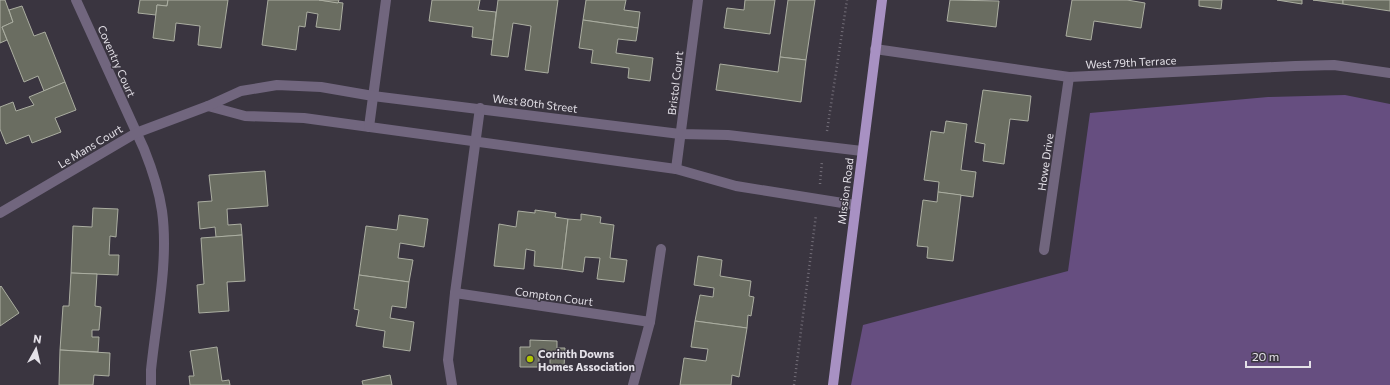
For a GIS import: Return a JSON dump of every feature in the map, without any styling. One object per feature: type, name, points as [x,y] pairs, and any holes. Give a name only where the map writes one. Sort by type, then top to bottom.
[{"type":"main road","name":"Mission Road","points":[[832,385],[882,0]]},
{"type":"street","name":"Coventry Court","points":[[76,0],[136,133]]},
{"type":"street","points":[[369,127],[386,0]]},
{"type":"street","name":"Bristol Court","points":[[676,169],[698,0]]},
{"type":"street","name":"West 79th Terrace","points":[[875,49],[1069,77],[1334,65],[1390,73]]},
{"type":"street","name":"Howe Drive","points":[[1044,250],[1069,77]]},
{"type":"street","name":"West 80th Street","points":[[136,133],[208,106],[241,91],[277,84],[321,87],[373,96],[480,108],[680,134],[728,135],[862,151]]},
{"type":"street","points":[[208,106],[245,116],[304,118],[676,169],[736,186],[855,204]]},
{"type":"street","points":[[452,385],[448,360],[455,293],[480,108]]},
{"type":"street","name":"Le Mans Court","points":[[0,213],[136,133],[152,170],[162,211],[164,256],[151,370],[151,385]]},
{"type":"street","points":[[633,385],[650,322],[661,249]]},
{"type":"street","name":"Compton Court","points":[[455,293],[650,322]]},
{"type":"path","points":[[828,124],[847,0]]},
{"type":"path","points":[[820,181],[822,164]]},
{"type":"path","points":[[794,385],[816,214]]},
{"type":"shaded area","points":[[1345,95],[1390,104],[1390,385],[851,385],[863,325],[1068,271],[1090,113],[1268,97]]},
{"type":"building","points":[[0,0],[5,0],[13,22],[2,27],[7,40],[0,43]]},
{"type":"building","points":[[140,0],[168,0],[167,6],[157,5],[156,15],[138,13]]},
{"type":"building","points":[[168,0],[228,0],[221,48],[198,45],[200,26],[176,23],[174,41],[153,38],[157,5],[167,6]]},
{"type":"building","points":[[268,0],[319,0],[343,3],[340,30],[316,27],[318,14],[307,12],[305,27],[299,26],[296,50],[262,45]]},
{"type":"building","points":[[319,0],[339,0],[338,3]]},
{"type":"building","points":[[432,0],[480,0],[478,10],[496,12],[493,40],[472,37],[473,27],[429,21]]},
{"type":"building","points":[[498,0],[558,0],[548,73],[525,70],[531,26],[513,23],[508,57],[491,55]]},
{"type":"building","points":[[586,0],[626,0],[624,10],[640,12],[638,28],[583,20]]},
{"type":"building","points":[[745,0],[775,0],[770,34],[724,28],[727,8],[744,10]]},
{"type":"building","points":[[788,0],[815,0],[806,60],[780,57]]},
{"type":"building","points":[[950,0],[999,1],[996,27],[947,21]]},
{"type":"building","points":[[1072,0],[1127,0],[1145,3],[1141,28],[1094,21],[1091,40],[1066,36]]},
{"type":"building","points":[[1199,0],[1222,0],[1221,9],[1199,6]]},
{"type":"building","points":[[1277,0],[1302,0],[1302,4]]},
{"type":"building","points":[[1313,0],[1343,0],[1343,4]]},
{"type":"building","points":[[1343,0],[1390,0],[1390,11],[1343,4]]},
{"type":"building","points":[[22,6],[34,36],[45,32],[65,82],[44,91],[38,76],[24,82],[2,27],[13,22],[9,10]]},
{"type":"building","points":[[583,20],[638,28],[636,41],[618,39],[616,53],[653,58],[650,81],[628,78],[629,68],[591,63],[593,50],[579,48]]},
{"type":"building","points":[[780,57],[806,60],[801,102],[716,90],[720,64],[778,72]]},
{"type":"building","points":[[65,82],[76,110],[55,118],[61,132],[32,143],[29,135],[6,144],[0,129],[0,107],[13,102],[16,111],[34,105],[29,97]]},
{"type":"building","points":[[983,90],[1031,96],[1028,121],[1010,119],[1004,164],[983,161],[985,144],[975,142]]},
{"type":"building","points":[[946,121],[967,124],[961,170],[976,172],[973,197],[938,192],[939,182],[924,180],[931,131],[944,133]]},
{"type":"building","points":[[265,171],[268,206],[227,209],[228,225],[241,224],[242,235],[216,237],[215,227],[200,229],[198,202],[212,201],[209,175]]},
{"type":"building","points":[[938,192],[961,195],[953,261],[927,258],[928,247],[917,246],[923,200],[937,202]]},
{"type":"building","points":[[93,208],[118,209],[116,237],[110,236],[109,255],[119,255],[118,275],[71,273],[73,226],[92,227]]},
{"type":"building","points":[[535,210],[556,213],[555,217],[568,219],[562,269],[534,266],[535,251],[526,249],[524,269],[494,266],[499,224],[516,227],[518,211],[535,213]]},
{"type":"building","points":[[581,214],[601,217],[600,223],[614,225],[610,258],[627,260],[624,282],[597,279],[600,258],[585,257],[583,272],[562,269],[568,219],[581,220]]},
{"type":"building","points":[[399,215],[428,219],[424,247],[400,243],[398,258],[413,260],[409,282],[359,275],[366,226],[397,230]]},
{"type":"building","points":[[242,235],[245,281],[227,282],[229,311],[199,313],[197,285],[204,284],[201,238]]},
{"type":"building","points":[[698,256],[722,260],[720,276],[751,281],[749,296],[754,297],[751,316],[748,315],[747,328],[695,321],[700,295],[713,297],[714,288],[694,285]]},
{"type":"building","points":[[71,273],[97,274],[95,306],[101,307],[99,330],[92,330],[92,337],[99,337],[98,352],[60,350],[63,306],[69,306]]},
{"type":"building","points":[[359,275],[409,282],[406,308],[392,306],[390,318],[414,322],[410,351],[383,347],[385,331],[356,326],[359,310],[354,309]]},
{"type":"building","points":[[1,286],[19,313],[0,326],[0,287]]},
{"type":"building","points":[[695,321],[747,328],[739,377],[732,375],[731,385],[680,385],[684,358],[706,361],[708,349],[691,347]]},
{"type":"building","name":"Corinth Downs Homes Association","points":[[530,340],[557,341],[557,348],[565,348],[564,368],[550,368],[550,352],[539,352],[539,367],[520,367],[520,347],[530,347]]},
{"type":"building","points":[[217,347],[222,381],[229,380],[230,385],[190,385],[189,376],[194,376],[190,351]]},
{"type":"building","points":[[60,350],[110,353],[109,376],[94,375],[93,385],[59,385]]},
{"type":"building","points":[[390,375],[392,385],[363,385],[362,381]]},
{"type":"place","name":"Corinth Downs Homes Association","points":[[530,359]]}]
